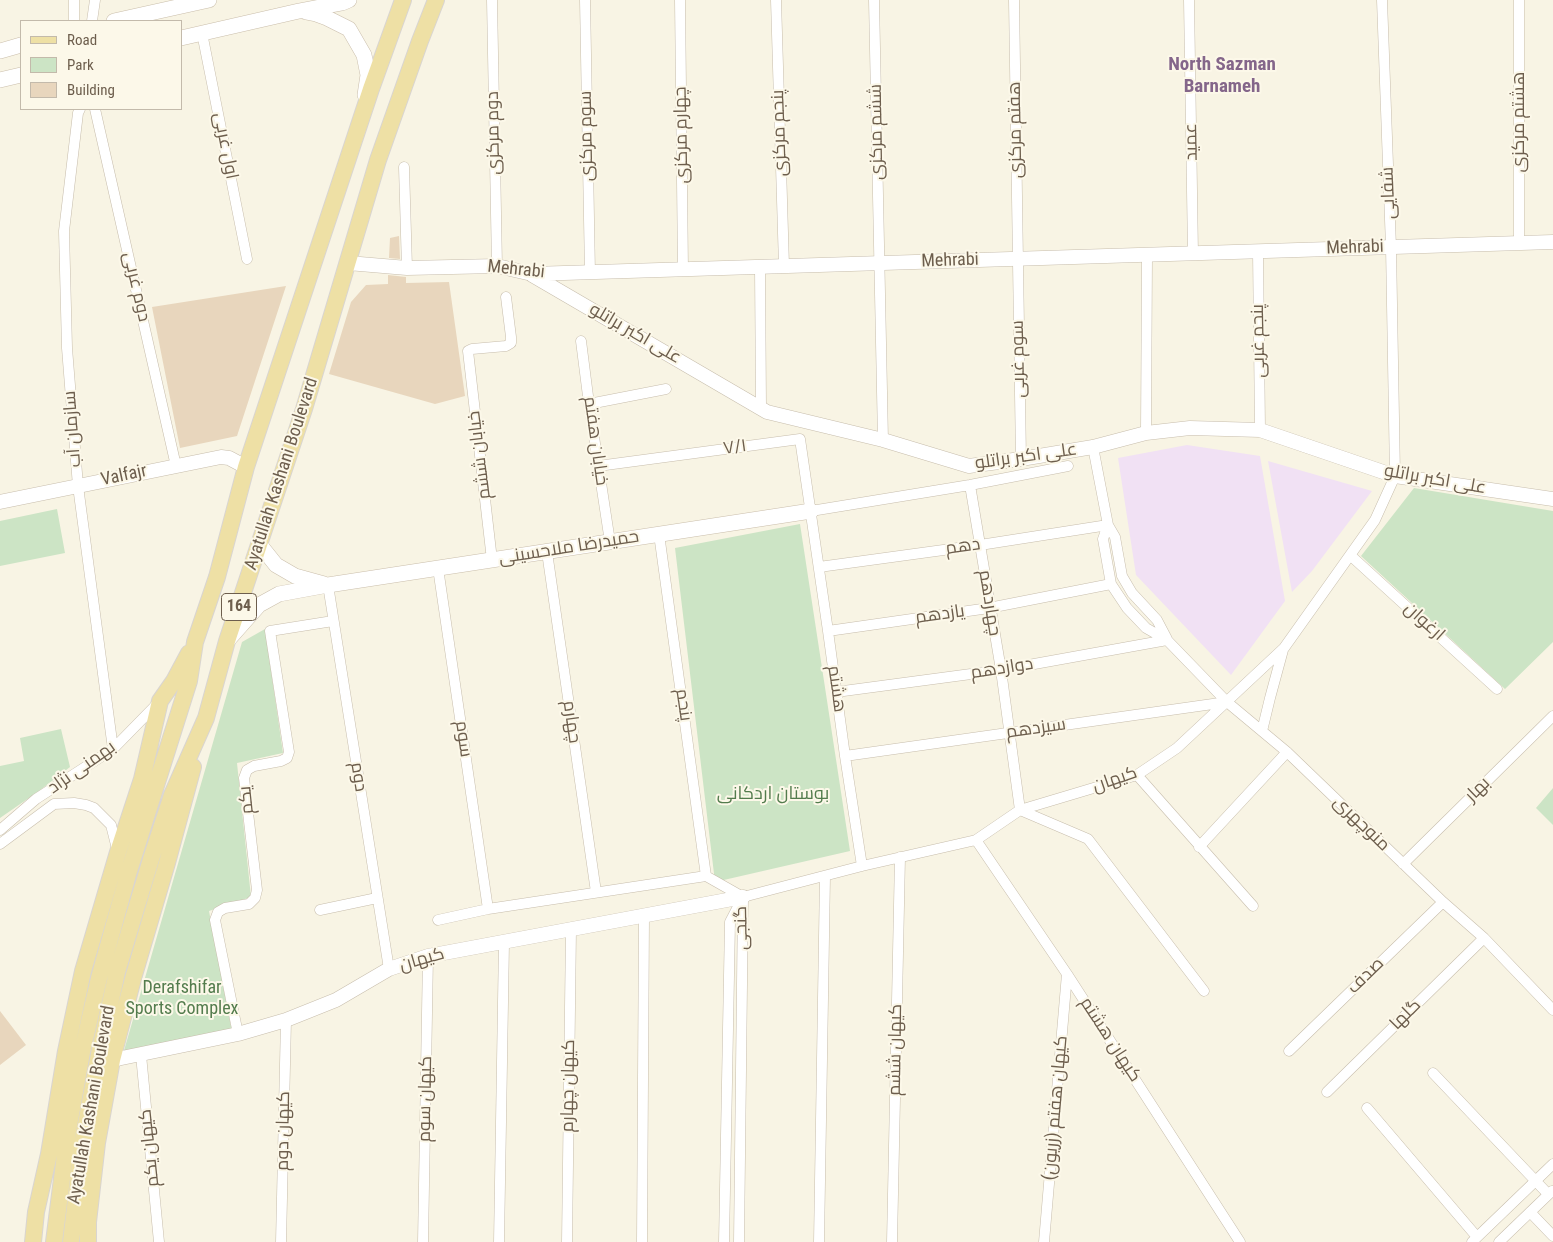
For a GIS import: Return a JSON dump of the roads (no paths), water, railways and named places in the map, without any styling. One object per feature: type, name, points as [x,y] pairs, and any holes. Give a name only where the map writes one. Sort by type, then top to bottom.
[{"type":"main road","points":[[119,20],[209,0]]},
{"type":"main road","points":[[182,38],[349,0]]},
{"type":"main road","name":"Ayatullah Kashani Boulevard","points":[[71,1242],[64,1219],[68,1131],[82,1052],[99,978],[129,871],[189,681],[195,642],[217,577],[246,468],[403,0]]},
{"type":"main road","name":"Ayatullah Kashani Boulevard","points":[[54,1242],[64,1219],[83,1140],[117,972],[150,859],[172,795],[206,718],[227,641],[304,409],[378,160],[436,0]]},
{"type":"main road","points":[[299,11],[316,14],[349,29],[364,56],[368,75],[365,99],[355,139]]},
{"type":"main road","points":[[0,51],[20,45]]},
{"type":"main road","points":[[0,80],[20,75]]},
{"type":"main road","name":"حمیدرضا ملاحسینی","points":[[227,641],[259,605],[279,594],[811,511]]},
{"type":"main road","points":[[260,545],[276,565],[295,576],[328,585]]},
{"type":"main road","points":[[33,1242],[36,1212],[49,1154],[68,1042],[83,971],[142,779],[160,701],[174,681],[195,642]]},
{"type":"main road","points":[[88,1242],[88,1222],[97,1143],[112,1060],[206,718]]},
{"type":"street","points":[[74,0],[74,20]]},
{"type":"street","points":[[92,20],[95,0]]},
{"type":"street","name":"دوم مرکزی","points":[[492,0],[497,266]]},
{"type":"street","name":"سوم مرکزی","points":[[585,0],[590,273]]},
{"type":"street","name":"چهارم مرکزی","points":[[680,0],[683,270]]},
{"type":"street","name":"پنجم مرکزی","points":[[776,0],[784,266]]},
{"type":"street","name":"ششم مرکزی","points":[[874,0],[879,264]]},
{"type":"street","name":"هفتم مرکزی","points":[[1014,0],[1018,259]]},
{"type":"street","name":"عمید","points":[[1190,0],[1193,254]]},
{"type":"street","name":"شفایی","points":[[1382,0],[1391,247],[1395,476]]},
{"type":"street","name":"هشتم مرکزی","points":[[1519,0],[1519,243]]},
{"type":"street","name":"اول غربی","points":[[202,33],[247,259]]},
{"type":"street","name":"سازمان آب","points":[[80,110],[64,231],[67,348],[78,486],[113,749]]},
{"type":"street","name":"دوم غربی","points":[[95,110],[176,466]]},
{"type":"street","points":[[404,167],[407,268]]},
{"type":"street","name":"Mehrabi","points":[[348,263],[407,268],[497,266],[532,274],[590,273],[760,266],[879,264],[1553,242]]},
{"type":"street","name":"پنجم غربی","points":[[1258,251],[1260,430]]},
{"type":"street","points":[[1146,434],[1147,255]]},
{"type":"street","name":"سوم غربی","points":[[1018,259],[1021,459]]},
{"type":"street","points":[[879,264],[883,440]]},
{"type":"street","points":[[760,266],[761,408]]},
{"type":"street","name":"علی اکبر براتلو","points":[[532,274],[767,412],[883,440],[969,466],[1093,447],[1146,434],[1190,428],[1260,430],[1395,476],[1553,499]]},
{"type":"street","name":"خیابان ششم","points":[[492,560],[468,351],[506,346],[511,343],[506,297]]},
{"type":"street","name":"خیابان هفتم","points":[[581,341],[610,542]]},
{"type":"street","points":[[589,404],[666,389]]},
{"type":"street","name":"۷/۱","points":[[598,466],[800,439],[811,511]]},
{"type":"street","name":"منوچهری","points":[[1093,447],[1108,525],[1115,537],[1122,576],[1132,593],[1156,620],[1167,640],[1227,702],[1287,752],[1443,902],[1484,938],[1553,1010]]},
{"type":"street","name":"Valfajr","points":[[0,502],[220,458],[229,458],[246,468]]},
{"type":"street","points":[[811,511],[970,486],[1068,466]]},
{"type":"street","name":"کیهان","points":[[112,1060],[238,1034],[286,1020],[336,1000],[389,969],[428,956],[743,897],[862,866],[976,840],[1020,810],[1137,775],[1177,748],[1284,648],[1375,520],[1395,476]]},
{"type":"street","name":"چهاردهم","points":[[970,486],[1000,670],[1020,810]]},
{"type":"street","name":"هشتم","points":[[811,511],[862,866]]},
{"type":"street","name":"منوچهری","points":[[1108,525],[1103,539],[1111,584],[1127,608],[1146,628],[1167,640]]},
{"type":"street","name":"دهم","points":[[819,567],[1108,525]]},
{"type":"street","name":"پنجم","points":[[659,534],[706,876]]},
{"type":"street","name":"چهارم","points":[[547,552],[596,892]]},
{"type":"street","name":"ارغوان","points":[[1350,555],[1498,689]]},
{"type":"street","name":"سوم","points":[[438,568],[488,909]]},
{"type":"street","name":"یازدهم","points":[[828,631],[989,608],[1111,584]]},
{"type":"street","name":"دوم","points":[[328,585],[389,969]]},
{"type":"street","name":"یکم","points":[[238,1034],[215,920],[218,912],[225,908],[249,904],[255,898],[257,890],[244,778],[247,770],[254,766],[281,761],[286,758],[289,752],[270,631],[333,621]]},
{"type":"street","name":"دوازدهم","points":[[836,692],[1000,670],[1167,640]]},
{"type":"street","points":[[1262,731],[1284,648]]},
{"type":"street","name":"بهمنی نژاد","points":[[0,830],[36,800],[113,749],[160,701]]},
{"type":"street","name":"سیزدهم","points":[[845,756],[1227,702]]},
{"type":"street","name":"بهار","points":[[1403,864],[1553,716]]},
{"type":"street","points":[[1199,847],[1287,752]]},
{"type":"street","points":[[1137,775],[1252,906]]},
{"type":"street","name":"بهمنی نژاد","points":[[0,844],[54,804],[74,803],[94,808],[111,825],[118,852]]},
{"type":"street","points":[[1020,810],[1088,839],[1204,991]]},
{"type":"street","name":"کیهان هشتم","points":[[976,840],[1067,974],[1240,1242]]},
{"type":"street","name":"کیهان ششم","points":[[892,1242],[900,857]]},
{"type":"street","points":[[706,876],[743,897]]},
{"type":"street","name":"کیهان","points":[[438,920],[488,909],[706,876]]},
{"type":"street","points":[[819,1242],[825,876]]},
{"type":"street","name":"گنجی","points":[[724,1242],[730,922],[743,897]]},
{"type":"street","name":"گنجی","points":[[739,1242],[743,897]]},
{"type":"street","points":[[320,910],[377,898]]},
{"type":"street","name":"صدف","points":[[1290,1051],[1443,902]]},
{"type":"street","points":[[642,1242],[644,916]]},
{"type":"street","name":"کیهان چهارم","points":[[567,1242],[571,929]]},
{"type":"street","name":"گلها","points":[[1328,1092],[1484,938]]},
{"type":"street","points":[[498,1242],[504,942]]},
{"type":"street","name":"کیهان سوم","points":[[423,1242],[428,956]]},
{"type":"street","name":"کیهان هفتم (زریون)","points":[[1044,1242],[1067,974]]},
{"type":"street","name":"کیهان دوم","points":[[281,1242],[286,1020]]},
{"type":"street","name":"کیهان یکم","points":[[140,1055],[159,1242]]},
{"type":"street","points":[[1433,1073],[1536,1182],[1551,1192],[1499,1242]]},
{"type":"street","points":[[1367,1108],[1475,1239],[1553,1164]]},
{"type":"street","points":[[1530,1212],[1553,1236]]},
{"type":"district","name":"North Sazman Barnameh","points":[[1222,76]]},
{"type":"park label","name":"بوستان اردکانی","points":[[773,794]]},
{"type":"park label","name":"Derafshifar Sports Complex","points":[[182,998]]}]
